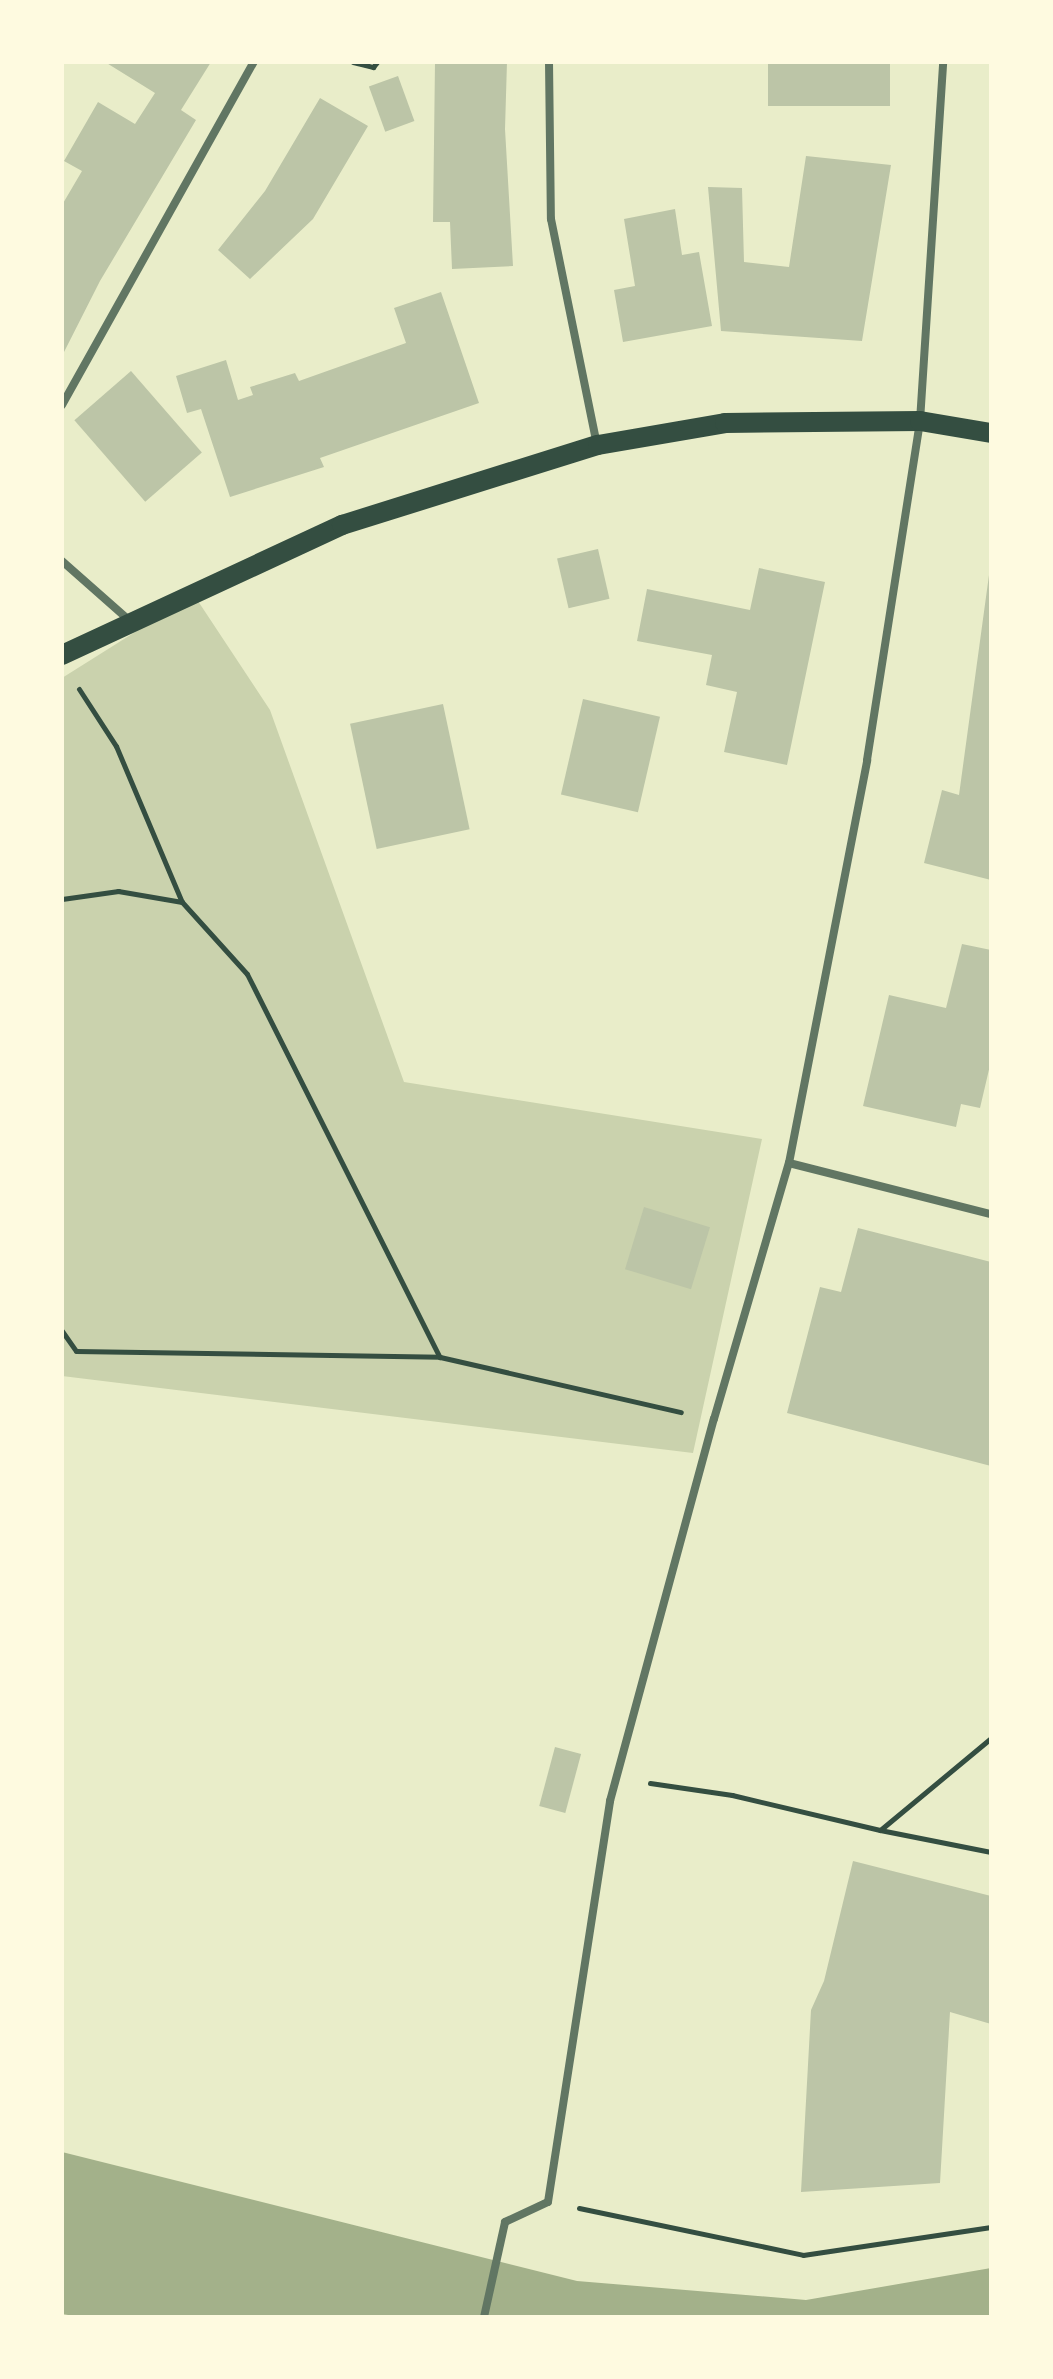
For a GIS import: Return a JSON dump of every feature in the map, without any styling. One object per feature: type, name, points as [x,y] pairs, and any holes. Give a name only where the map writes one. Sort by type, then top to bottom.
[{"type":"main road","points":[[62,655],[342,525],[598,445],[725,423],[920,421],[991,433]]},
{"type":"street","points":[[62,405],[254,62]]},
{"type":"street","points":[[549,62],[551,219],[598,445]]},
{"type":"street","points":[[484,2317],[505,2222],[548,2202],[616,1778],[714,1419],[789,1163],[867,760],[920,421],[943,62]]},
{"type":"street","points":[[62,561],[131,621]]},
{"type":"street","points":[[789,1163],[991,1214]]},
{"type":"path","points":[[353,62],[373,67],[377,62]]},
{"type":"path","points":[[78,687],[116,746],[182,902],[247,974],[440,1357]]},
{"type":"path","points":[[62,899],[118,891],[182,902]]},
{"type":"path","points":[[62,1331],[76,1351],[440,1357],[714,1419]]},
{"type":"path","points":[[880,1830],[991,1738]]},
{"type":"path","points":[[616,1778],[732,1795],[991,1852]]},
{"type":"path","points":[[548,2202],[803,2255],[991,2227]]},
{"type":"shaded area","points":[[194,595],[270,710],[404,1082],[762,1139],[693,1453],[62,1376],[62,678]]},
{"type":"shaded area","points":[[62,2152],[577,2281],[806,2300],[991,2268],[991,2317],[80,2317],[62,2314]]},
{"type":"building","points":[[105,62],[211,62],[181,110],[196,120],[100,281],[62,356],[62,205],[82,171],[64,161],[98,102],[135,124],[155,93]]},
{"type":"building","points":[[435,62],[507,62],[505,129],[513,266],[452,269],[450,222],[433,222]]},
{"type":"building","points":[[768,62],[890,62],[890,106],[768,106]]},
{"type":"building","points":[[398,76],[414,121],[385,132],[369,87]]},
{"type":"building","points":[[320,98],[368,126],[313,219],[250,279],[218,250],[265,191]]},
{"type":"building","points":[[806,156],[891,165],[862,341],[721,331],[708,187],[742,188],[744,262],[789,267]]},
{"type":"building","points":[[675,209],[682,255],[699,252],[712,326],[623,342],[614,290],[635,286],[624,219]]},
{"type":"building","points":[[441,292],[479,403],[320,458],[324,467],[230,497],[201,409],[187,413],[176,376],[226,360],[238,400],[253,395],[250,387],[295,373],[299,381],[406,343],[394,308]]},
{"type":"building","points":[[131,371],[202,453],[145,502],[74,420]]},
{"type":"building","points":[[598,549],[609,599],[569,608],[557,558]]},
{"type":"building","points":[[759,568],[825,582],[787,765],[724,752],[737,692],[706,685],[712,655],[637,641],[647,589],[750,610]]},
{"type":"building","points":[[989,575],[991,880],[924,863],[942,790],[959,795]]},
{"type":"building","points":[[583,699],[660,717],[638,812],[561,794]]},
{"type":"building","points":[[443,704],[470,829],[377,849],[350,724]]},
{"type":"building","points":[[962,944],[991,950],[991,1061],[980,1108],[961,1104],[956,1127],[863,1106],[889,995],[946,1008]]},
{"type":"building","points":[[644,1207],[710,1227],[691,1289],[625,1269]]},
{"type":"building","points":[[858,1228],[991,1262],[991,1466],[787,1413],[820,1287],[841,1292]]},
{"type":"building","points":[[555,1747],[581,1754],[565,1813],[539,1806]]},
{"type":"building","points":[[853,1861],[991,1896],[991,2024],[950,2012],[940,2183],[801,2192],[811,2010],[824,1981]]}]
